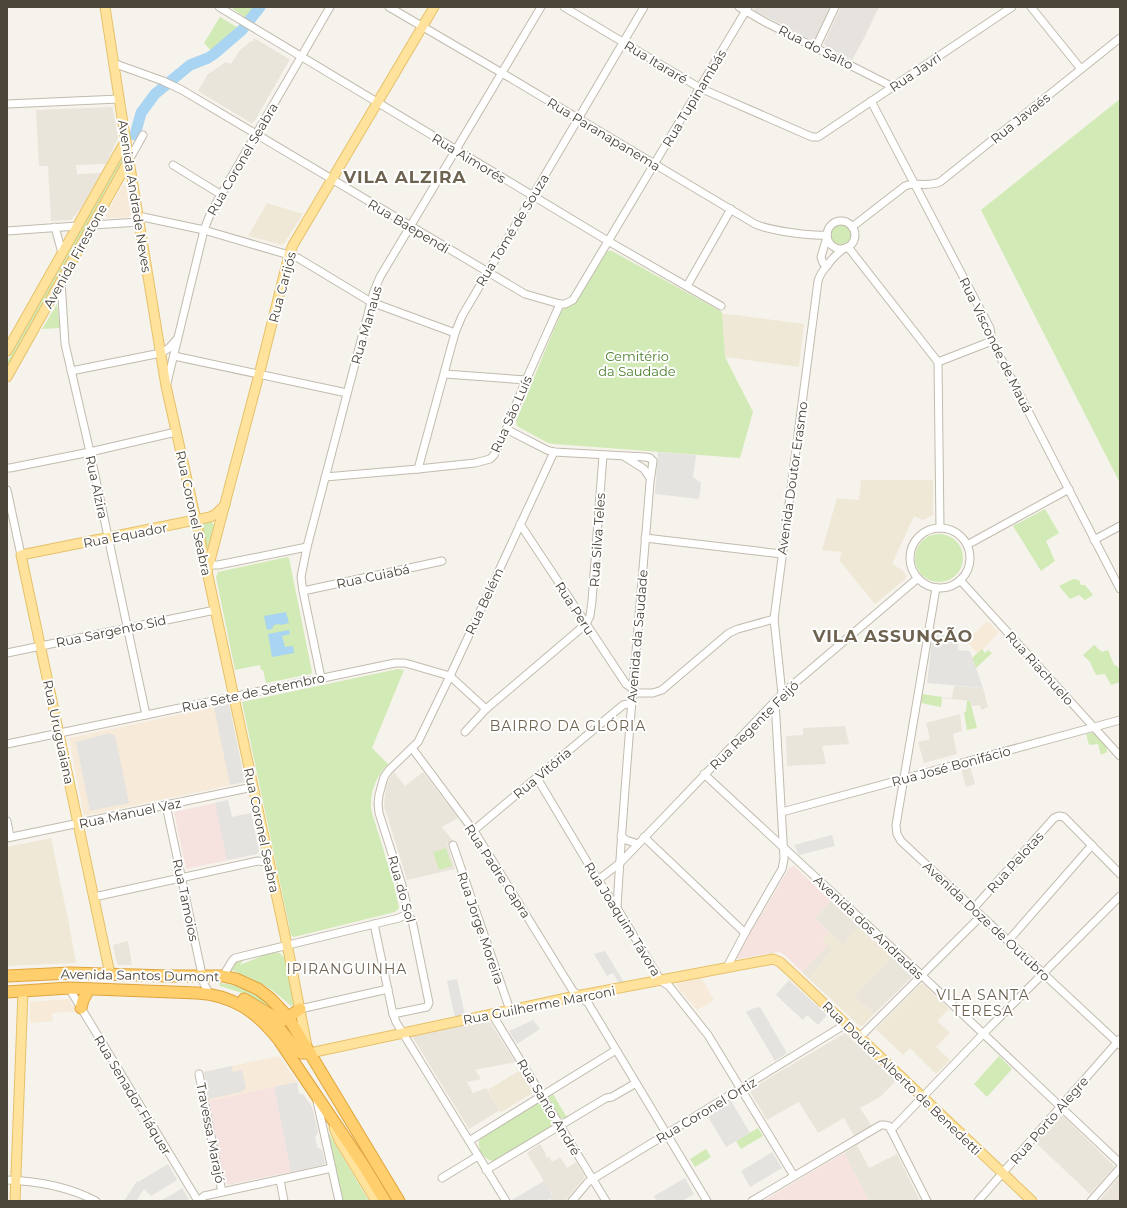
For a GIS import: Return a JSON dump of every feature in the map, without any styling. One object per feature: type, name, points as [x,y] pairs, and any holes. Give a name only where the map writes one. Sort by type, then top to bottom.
[{"type":"highway","name":"Avenida Santos Dumont","points":[[7,976],[60,974],[223,976],[236,979],[258,989],[271,998],[288,1018],[399,1201]]},
{"type":"highway","points":[[60,974],[69,988]]},
{"type":"highway","points":[[110,974],[116,990]]},
{"type":"highway","points":[[23,991],[26,980],[30,975]]},
{"type":"highway","name":"Avenida Santos Dumont","points":[[7,992],[69,988],[209,993],[227,998],[246,1008],[262,1021],[274,1034],[364,1166],[385,1201]]},
{"type":"highway","points":[[81,1008],[83,1000],[89,989]]},
{"type":"highway","points":[[227,998],[244,1000],[281,1021],[288,1018],[300,1008]]},
{"type":"highway","points":[[265,1012],[298,1051],[301,1053],[309,1051]]},
{"type":"main road","name":"Avenida Andrade Neves","points":[[105,7],[166,386]]},
{"type":"main road","name":"Rua Carijós","points":[[208,569],[289,255],[293,245],[434,7]]},
{"type":"main road","name":"Avenida Firestone","points":[[7,351],[126,140]]},
{"type":"main road","name":"Avenida Firestone","points":[[7,377],[129,160]]},
{"type":"main road","name":"Rua Coronel Seabra","points":[[166,386],[208,569],[214,610],[234,696],[309,1051]]},
{"type":"main road","name":"Rua Equador","points":[[21,555],[210,517],[216,514],[225,505]]},
{"type":"main road","points":[[210,517],[216,521],[218,530]]},
{"type":"main road","name":"Rua Uruguaiana","points":[[21,555],[110,974]]},
{"type":"main road","name":"Rua Guilherme Marconi","points":[[309,1051],[769,959]]},
{"type":"main road","name":"Rua Doutor Alberto de Benedetti","points":[[769,959],[780,962],[1032,1201]]},
{"type":"main road","points":[[15,1201],[11,1180],[23,991]]},
{"type":"main road","points":[[329,1114],[339,1140],[376,1201]]},
{"type":"street","name":"Rua Aimorés","points":[[219,7],[228,10],[246,24],[608,241],[721,306]]},
{"type":"street","name":"Rua Coronel Seabra","points":[[166,386],[204,230],[211,212],[220,194],[330,7]]},
{"type":"street","name":"Rua Paranapanema","points":[[388,7],[579,118],[755,224],[768,228],[827,236]]},
{"type":"street","name":"Rua Manaus","points":[[321,678],[303,591],[302,577],[307,546],[370,302],[380,277],[541,7]]},
{"type":"street","name":"Rua Itararé","points":[[564,7],[700,88],[812,137],[818,137]]},
{"type":"street","name":"Rua Tomé de Souza","points":[[418,469],[455,333],[462,316],[644,7]]},
{"type":"street","points":[[816,47],[835,7]]},
{"type":"street","name":"Rua Javri","points":[[818,137],[1012,7]]},
{"type":"street","points":[[1031,7],[1081,69]]},
{"type":"street","name":"Rua do Salto","points":[[744,8],[893,87]]},
{"type":"street","name":"Rua Tupinambás","points":[[560,304],[565,304],[573,300],[700,88],[744,8]]},
{"type":"street","name":"Rua Javaés","points":[[915,184],[935,184],[940,182],[1120,38]]},
{"type":"street","name":"Rua Baependi","points":[[113,63],[172,85],[525,294],[560,304]]},
{"type":"street","points":[[7,104],[119,99]]},
{"type":"street","name":"Rua Visconde de Mauá","points":[[871,101],[990,328],[992,341],[1120,589]]},
{"type":"street","name":"Avenida Firestone","points":[[129,160],[143,135]]},
{"type":"street","points":[[173,165],[220,194]]},
{"type":"street","points":[[852,227],[905,186],[915,184]]},
{"type":"street","points":[[687,286],[731,209]]},
{"type":"street","points":[[93,225],[139,219],[204,230],[289,255],[298,258],[370,302],[455,333]]},
{"type":"street","points":[[827,236],[829,241],[840,249],[853,242],[854,233],[852,227],[847,222],[838,222],[830,226],[827,236],[821,257],[823,263],[828,265]]},
{"type":"street","points":[[7,231],[77,226]]},
{"type":"street","points":[[55,228],[62,253]]},
{"type":"street","points":[[846,247],[938,362],[940,528]]},
{"type":"street","name":"Avenida Doutor Erasmo","points":[[782,694],[774,619],[818,281],[819,276],[828,265],[838,253],[846,247]]},
{"type":"street","name":"Rua Alzira","points":[[61,282],[65,344],[90,452],[146,715]]},
{"type":"street","name":"Rua São Luís","points":[[325,477],[418,469],[488,460],[494,455],[506,429],[560,304]]},
{"type":"street","points":[[71,371],[161,353],[170,348],[178,339]]},
{"type":"street","points":[[938,362],[992,341]]},
{"type":"street","points":[[174,356],[347,393]]},
{"type":"street","points":[[445,374],[526,380]]},
{"type":"street","points":[[506,429],[547,450],[554,452],[622,455],[647,458],[652,463],[650,468],[644,469]]},
{"type":"street","points":[[7,468],[90,452],[176,432]]},
{"type":"street","name":"Rua Belém","points":[[412,748],[418,742],[450,676],[554,452]]},
{"type":"street","name":"Rua Silva Teles","points":[[586,624],[590,619],[591,613],[603,454]]},
{"type":"street","points":[[622,455],[644,469],[650,478]]},
{"type":"street","name":"Avenida da Saudade","points":[[617,908],[621,836],[652,463]]},
{"type":"street","points":[[967,546],[1068,489]]},
{"type":"street","name":"Rua Uruguaiana","points":[[7,490],[21,555]]},
{"type":"street","name":"Rua Peru","points":[[520,524],[626,684],[633,691]]},
{"type":"street","points":[[1094,540],[1120,526]]},
{"type":"street","points":[[940,528],[955,533],[967,546],[969,563],[966,572],[960,580],[950,586],[936,588],[927,585],[918,578],[910,564],[910,555],[918,538],[925,532],[934,529],[940,528]]},
{"type":"street","points":[[645,538],[782,554]]},
{"type":"street","points":[[208,569],[218,565],[307,546]]},
{"type":"street","name":"Rua Cuiabá","points":[[303,591],[442,561]]},
{"type":"street","name":"Rua Regente Feijó","points":[[598,880],[620,863],[782,694],[918,578]]},
{"type":"street","name":"Rua Riachuelo","points":[[960,580],[1120,756]]},
{"type":"street","name":"Avenida Doze de Outubro","points":[[936,588],[896,825],[898,838],[1043,974],[1119,1042]]},
{"type":"street","name":"Rua Sargento Sid","points":[[7,652],[214,610]]},
{"type":"street","points":[[633,691],[653,693],[662,690],[729,633],[774,619]]},
{"type":"street","points":[[465,732],[486,709],[586,624]]},
{"type":"street","name":"Rua Sete de Setembro","points":[[7,744],[400,662],[450,676],[486,709]]},
{"type":"street","points":[[727,967],[782,869],[784,859],[775,701]]},
{"type":"street","name":"Rua Vitória","points":[[473,832],[623,705],[632,703]]},
{"type":"street","name":"Rua José Bonifácio","points":[[782,812],[1120,720]]},
{"type":"street","name":"Rua Padre Capra","points":[[412,748],[473,832],[572,989],[588,1003],[707,1201]]},
{"type":"street","name":"Rua do Sol","points":[[393,1014],[429,1005],[412,920],[407,914],[408,910],[402,885],[380,816],[378,803],[384,777],[389,770],[412,748]]},
{"type":"street","name":"Avenida dos Andradas","points":[[704,774],[922,975],[1120,1163]]},
{"type":"street","name":"Rua Joaquim Távora","points":[[537,778],[661,981],[669,986],[705,1030],[794,1176]]},
{"type":"street","name":"Rua Manuel Vaz","points":[[9,838],[253,787]]},
{"type":"street","name":"Rua Tamoios","points":[[166,805],[202,976],[209,993]]},
{"type":"street","name":"Rua Pelotas","points":[[973,908],[1054,818],[1059,816],[1064,817],[1092,845]]},
{"type":"street","points":[[7,821],[9,838]]},
{"type":"street","points":[[621,836],[626,840],[638,844]]},
{"type":"street","points":[[644,837],[745,933]]},
{"type":"street","name":"Rua Jorge Moreira","points":[[452,845],[510,1010]]},
{"type":"street","points":[[1008,941],[1092,845],[1120,874]]},
{"type":"street","points":[[258,861],[263,856],[266,848]]},
{"type":"street","points":[[94,897],[258,861],[265,862],[270,866]]},
{"type":"street","points":[[890,1128],[1120,896]]},
{"type":"street","points":[[223,976],[235,958],[403,917],[407,914]]},
{"type":"street","points":[[860,1037],[981,916]]},
{"type":"street","points":[[374,924],[396,1022],[506,1201]]},
{"type":"street","name":"Rua Senador Fláquer","points":[[69,988],[198,1201]]},
{"type":"street","points":[[300,1008],[388,989]]},
{"type":"street","name":"Rua Santo André","points":[[492,1014],[606,1201]]},
{"type":"street","name":"Rua Coronel Ortiz","points":[[572,1201],[586,1184],[593,1179],[846,1024]]},
{"type":"street","name":"Rua Porto Alegre","points":[[978,1201],[1119,1042]]},
{"type":"street","points":[[469,1141],[616,1050]]},
{"type":"street","name":"Travessa Marajó","points":[[199,1074],[222,1192]]},
{"type":"street","points":[[486,1170],[606,1098],[612,1097],[636,1083]]},
{"type":"street","points":[[316,1094],[339,1201]]},
{"type":"street","points":[[752,1201],[881,1125],[890,1128],[927,1201]]},
{"type":"street","points":[[442,1178],[478,1156]]},
{"type":"street","points":[[198,1201],[204,1196],[332,1168]]},
{"type":"street","points":[[1091,1201],[1120,1168]]},
{"type":"street","points":[[11,1180],[58,1186],[96,1201]]},
{"type":"street","points":[[280,1180],[284,1201]]},
{"type":"shaded area","points":[[756,7],[830,7],[815,39],[812,40],[755,11],[754,9]]},
{"type":"shaded area","points":[[841,7],[879,7],[852,60],[825,46],[824,43]]},
{"type":"shaded area","points":[[254,38],[289,59],[289,61],[254,122],[251,123],[198,91],[208,74],[226,62],[231,64],[240,50],[251,41],[252,42]]},
{"type":"shaded area","points":[[113,108],[118,138],[106,164],[76,165],[77,174],[101,173],[79,211],[71,220],[51,221],[48,166],[39,166],[36,110]]},
{"type":"shaded area","points":[[123,185],[126,185],[131,214],[129,217],[107,218],[105,216]]},
{"type":"shaded area","points":[[267,203],[303,214],[283,245],[248,236]]},
{"type":"shaded area","points":[[722,314],[804,324],[799,367],[725,357]]},
{"type":"shaded area","points":[[658,452],[696,455],[693,477],[701,483],[699,499],[655,494]]},
{"type":"shaded area","points":[[861,480],[933,480],[933,515],[923,520],[914,516],[892,564],[903,571],[906,576],[905,579],[875,604],[839,560],[842,552],[822,550],[837,498],[859,500]]},
{"type":"shaded area","points":[[987,621],[999,632],[978,654],[966,641]]},
{"type":"shaded area","points":[[933,633],[959,637],[958,650],[970,651],[983,688],[927,683]]},
{"type":"shaded area","points":[[954,686],[983,688],[988,707],[982,710],[979,705],[972,706],[970,701],[942,698],[952,698]]},
{"type":"shaded area","points":[[229,704],[245,782],[84,816],[69,738]]},
{"type":"shaded area","points":[[229,704],[245,782],[230,785],[214,707]]},
{"type":"shaded area","points":[[960,714],[962,731],[953,734],[957,754],[924,763],[918,742],[930,739],[926,723]]},
{"type":"shaded area","points":[[845,726],[849,744],[822,746],[826,764],[787,766],[786,736],[803,735],[803,728]]},
{"type":"shaded area","points":[[109,733],[115,735],[129,803],[90,811],[76,742]]},
{"type":"shaded area","points":[[970,766],[975,784],[966,787],[961,768]]},
{"type":"shaded area","points":[[394,772],[405,786],[423,772],[458,818],[442,827],[454,842],[447,844],[455,869],[407,880],[384,806],[386,789],[389,779]]},
{"type":"shaded area","points":[[228,800],[232,817],[251,813],[259,851],[257,854],[186,869],[174,812]]},
{"type":"shaded area","points":[[228,800],[232,817],[251,813],[259,851],[257,854],[227,860],[215,803]]},
{"type":"shaded area","points":[[832,835],[835,846],[799,855],[794,845]]},
{"type":"shaded area","points":[[51,838],[76,963],[7,966],[7,847]]},
{"type":"shaded area","points":[[794,866],[831,901],[815,918],[829,932],[822,940],[828,945],[802,972],[785,955],[779,952],[737,959],[737,956],[789,868]]},
{"type":"shaded area","points":[[831,901],[859,927],[843,945],[815,918]]},
{"type":"shaded area","points":[[859,927],[892,957],[854,995],[874,1014],[862,1026],[860,1026],[809,979],[832,949],[822,940],[829,932],[843,945]]},
{"type":"shaded area","points":[[128,941],[132,965],[119,965],[117,964],[113,945]]},
{"type":"shaded area","points":[[828,945],[832,949],[809,979],[802,972]]},
{"type":"shaded area","points":[[605,951],[625,984],[620,985],[613,973],[607,976],[594,954]]},
{"type":"shaded area","points":[[892,957],[911,975],[911,978],[874,1014],[854,995]]},
{"type":"shaded area","points":[[701,977],[714,1000],[697,1010],[676,985],[677,982]]},
{"type":"shaded area","points":[[457,979],[465,1015],[455,1018],[447,981]]},
{"type":"shaded area","points":[[789,980],[827,1015],[818,1025],[807,1015],[803,1020],[776,995]]},
{"type":"shaded area","points":[[921,984],[924,984],[949,1009],[937,1021],[950,1033],[936,1047],[950,1060],[936,1074],[910,1048],[903,1055],[876,1029]]},
{"type":"shaded area","points":[[69,999],[76,1012],[52,1013],[53,1021],[30,1023],[30,1002]]},
{"type":"shaded area","points":[[760,1007],[787,1053],[775,1061],[746,1012]]},
{"type":"shaded area","points":[[488,1019],[515,1062],[475,1070],[481,1079],[467,1082],[473,1093],[486,1088],[500,1110],[469,1129],[412,1036]]},
{"type":"shaded area","points":[[533,1020],[540,1029],[517,1044],[509,1031]]},
{"type":"shaded area","points":[[845,1033],[896,1081],[880,1097],[860,1108],[872,1126],[854,1136],[844,1118],[818,1133],[799,1102],[767,1120],[749,1090]]},
{"type":"shaded area","points":[[279,1056],[297,1082],[209,1101],[204,1072]]},
{"type":"shaded area","points":[[232,1066],[233,1072],[242,1070],[246,1089],[241,1092],[209,1099],[204,1072]]},
{"type":"shaded area","points":[[520,1070],[533,1093],[501,1112],[488,1090]]},
{"type":"shaded area","points":[[297,1082],[299,1094],[303,1094],[312,1107],[318,1132],[315,1138],[317,1147],[322,1150],[325,1163],[323,1165],[228,1185],[225,1182],[209,1101]]},
{"type":"shaded area","points":[[297,1082],[299,1094],[303,1094],[312,1107],[318,1132],[315,1138],[317,1147],[322,1150],[325,1163],[323,1165],[291,1172],[274,1087]]},
{"type":"shaded area","points":[[731,1101],[750,1133],[726,1147],[707,1115]]},
{"type":"shaded area","points":[[1060,1116],[1063,1116],[1114,1167],[1090,1194],[1036,1143]]},
{"type":"shaded area","points":[[540,1144],[547,1158],[549,1157],[552,1162],[560,1157],[567,1168],[576,1162],[585,1176],[565,1201],[553,1201],[550,1199],[553,1196],[527,1153]]},
{"type":"shaded area","points":[[857,1145],[869,1168],[897,1154],[920,1201],[869,1201],[844,1153]]},
{"type":"shaded area","points":[[772,1152],[782,1168],[750,1187],[741,1171]]},
{"type":"shaded area","points":[[844,1153],[869,1201],[763,1201]]},
{"type":"shaded area","points":[[168,1164],[177,1180],[151,1196],[144,1189],[136,1201],[124,1201],[137,1181],[138,1182]]},
{"type":"shaded area","points":[[1120,1176],[1120,1201],[1099,1201]]},
{"type":"shaded area","points":[[685,1178],[694,1194],[682,1201],[657,1201],[654,1196]]},
{"type":"shaded area","points":[[544,1181],[553,1197],[546,1201],[512,1200]]},
{"type":"shaded area","points":[[182,1188],[190,1201],[160,1201],[173,1194]]},
{"type":"green space","points":[[233,7],[258,7],[249,20],[233,9]]},
{"type":"green space","points":[[220,17],[240,29],[213,53],[204,43]]},
{"type":"green space","points":[[1120,99],[1120,483],[981,210]]},
{"type":"green space","points":[[121,158],[123,161],[7,370],[7,362]]},
{"type":"green space","points":[[841,225],[848,228],[851,235],[848,242],[841,245],[834,242],[831,235],[834,228]]},
{"type":"green space","name":"Cemitério da Saudade","points":[[609,251],[612,251],[722,312],[725,357],[753,412],[740,458],[554,444],[548,443],[517,426],[516,421],[562,310],[575,302]]},
{"type":"green space","points":[[57,304],[60,328],[42,329]]},
{"type":"green space","points":[[1045,509],[1059,533],[1046,541],[1055,561],[1041,571],[1013,526]]},
{"type":"green space","points":[[212,522],[214,525],[209,545],[207,547],[201,524]]},
{"type":"green space","points":[[934,534],[944,534],[956,541],[963,553],[963,563],[956,575],[944,582],[934,582],[926,578],[919,571],[915,563],[915,553],[919,545],[926,538]]},
{"type":"green space","points":[[287,557],[289,558],[312,672],[311,674],[266,683],[263,670],[261,670],[260,665],[235,670],[216,577],[218,572]]},
{"type":"green space","points":[[1073,579],[1079,580],[1081,585],[1085,585],[1093,595],[1085,600],[1079,595],[1070,599],[1059,586]]},
{"type":"green space","points":[[1094,645],[1102,652],[1108,650],[1114,665],[1119,669],[1120,682],[1111,685],[1105,674],[1096,675],[1090,662],[1083,655]]},
{"type":"green space","points":[[982,649],[985,653],[988,650],[992,653],[975,669],[972,658]]},
{"type":"green space","points":[[398,669],[404,670],[372,748],[388,764],[380,774],[374,786],[371,806],[394,884],[399,908],[395,912],[294,937],[291,935],[242,702]]},
{"type":"green space","points":[[922,694],[942,697],[941,707],[921,703]]},
{"type":"green space","points":[[967,701],[970,701],[977,728],[967,730],[964,713],[966,711]]},
{"type":"green space","points":[[1096,732],[1106,743],[1107,752],[1101,755],[1098,744],[1089,745],[1086,734]]},
{"type":"green space","points":[[446,848],[452,866],[439,870],[433,852]]},
{"type":"green space","points":[[272,952],[280,953],[285,959],[294,1003],[292,1006],[264,985],[232,970],[234,964],[237,962],[243,960],[240,965]]},
{"type":"green space","points":[[219,983],[236,986],[252,993],[279,1014],[248,995],[220,986]]},
{"type":"green space","points":[[999,1056],[1012,1069],[987,1097],[974,1084]]},
{"type":"green space","points":[[556,1091],[553,1094],[566,1116],[570,1115],[564,1119],[560,1118],[549,1099],[549,1095]]},
{"type":"green space","points":[[538,1102],[543,1103],[554,1122],[553,1126],[495,1161],[491,1161],[482,1154],[479,1146],[480,1139]]},
{"type":"green space","points":[[758,1128],[763,1136],[741,1149],[736,1141]]},
{"type":"green space","points":[[330,1134],[369,1201],[343,1201],[328,1136]]},
{"type":"green space","points":[[706,1149],[711,1157],[695,1167],[690,1159]]},
{"type":"water","points":[[286,612],[289,623],[274,625],[272,629],[267,630],[264,616]]},
{"type":"water","points":[[289,630],[290,634],[282,636],[285,647],[293,646],[294,653],[272,657],[268,634]]},
{"type":"waterway","points":[[135,135],[141,113],[155,94],[190,65],[214,54],[242,30],[260,7]]},
{"type":"district","name":"VILA ALZIRA","points":[[405,177]]},
{"type":"district","name":"VILA ASSUNÇÃO","points":[[893,636]]},
{"type":"district","name":"BAIRRO DA GLÓRIA","points":[[568,726]]},
{"type":"district","name":"IPIRANGUINHA","points":[[347,969]]},
{"type":"district","name":"VILA SANTA TERESA","points":[[983,1004]]}]
